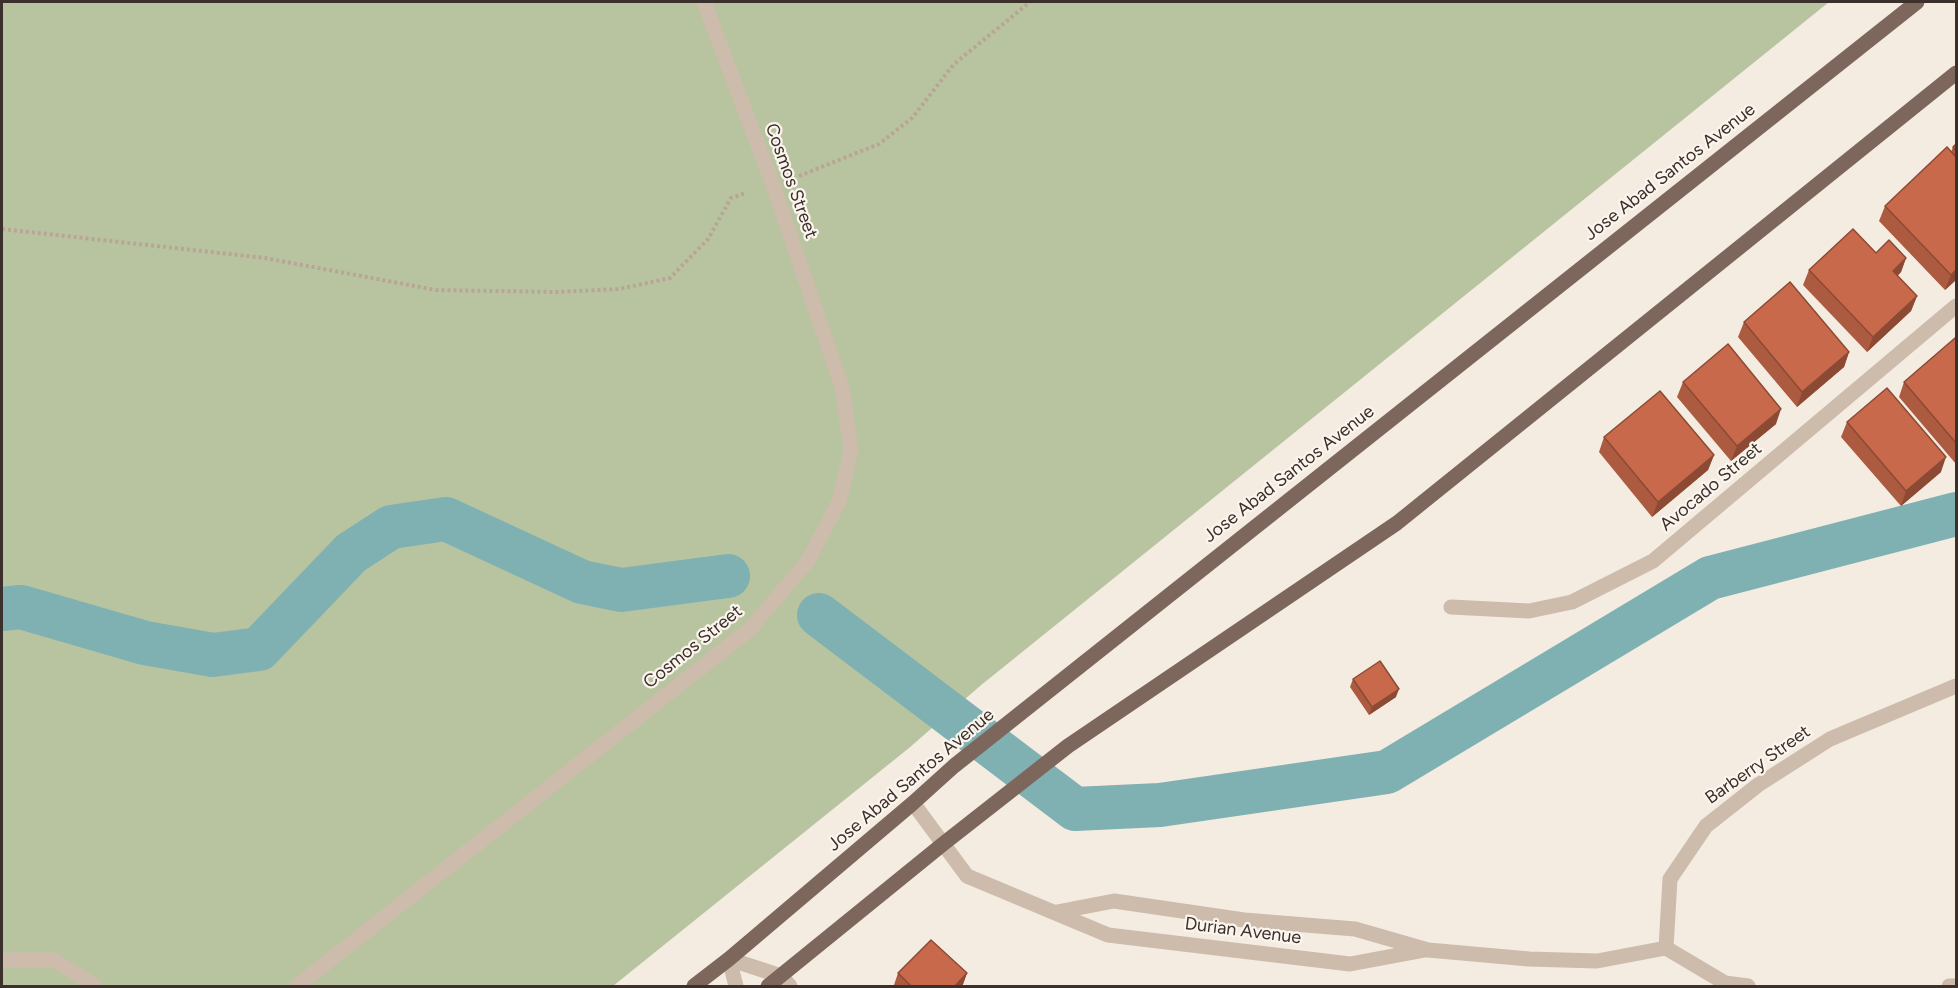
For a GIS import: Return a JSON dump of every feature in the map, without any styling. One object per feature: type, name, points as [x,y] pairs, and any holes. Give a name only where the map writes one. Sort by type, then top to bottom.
[{"type":"main road","name":"Jose Abad Santos Avenue","points":[[694,987],[914,803],[954,766],[1917,2]]},
{"type":"main road","points":[[768,987],[786,981],[943,844],[1068,746],[1397,523],[1956,73]]},
{"type":"street","name":"Cosmos Street","points":[[297,987],[750,628],[807,562],[839,502],[851,450],[842,387],[773,185],[704,2]]},
{"type":"street","name":"Avocado Street","points":[[1451,607],[1529,611],[1572,602],[1653,561],[1956,306]]},
{"type":"street","name":"Barberry Street","points":[[1666,948],[1670,879],[1706,826],[1758,785],[1830,739],[1956,686]]},
{"type":"street","name":"Durian Avenue","points":[[914,803],[967,876],[1108,935],[1350,964],[1428,950]]},
{"type":"street","name":"Durian Avenue","points":[[1057,912],[1114,901],[1244,920],[1355,929],[1428,950],[1529,959],[1597,960],[1666,948]]},
{"type":"street","points":[[1666,948],[1725,983],[1748,987]]},
{"type":"street","points":[[729,959],[786,981]]},
{"type":"street","points":[[729,959],[736,987]]},
{"type":"street","points":[[2,960],[54,960],[95,987]]},
{"type":"street","points":[[1948,987],[1956,986]]},
{"type":"path","points":[[2,229],[265,258],[436,290],[556,292],[619,289],[670,278],[708,239],[731,198],[773,185],[879,144],[912,118],[954,64],[1030,2]]},
{"type":"green space","points":[[2,2],[1829,2],[980,686],[909,748],[613,986],[2,986]]},
{"type":"building","points":[[1947,147],[1956,157],[1956,270],[1951,275],[1885,206]]},
{"type":"building","points":[[1853,229],[1876,253],[1889,240],[1906,258],[1893,271],[1917,296],[1873,337],[1809,270]]},
{"type":"building","points":[[1790,282],[1849,352],[1802,392],[1744,322]]},
{"type":"building","points":[[1955,338],[1956,340],[1956,443],[1904,382]]},
{"type":"building","points":[[1728,344],[1781,409],[1737,446],[1683,382]]},
{"type":"building","points":[[1887,388],[1946,457],[1906,491],[1847,422]]},
{"type":"building","points":[[1660,391],[1714,455],[1658,502],[1604,437]]},
{"type":"building","points":[[1380,661],[1399,689],[1372,707],[1353,679]]},
{"type":"building","points":[[931,940],[967,973],[954,987],[912,987],[898,973]]},
{"type":"waterway","points":[[819,615],[1075,809],[1160,805],[1387,772],[1710,578],[1956,514]]},
{"type":"waterway","points":[[2,609],[21,607],[145,643],[213,655],[259,649],[351,553],[391,527],[446,519],[582,582],[621,590],[728,576]]}]
